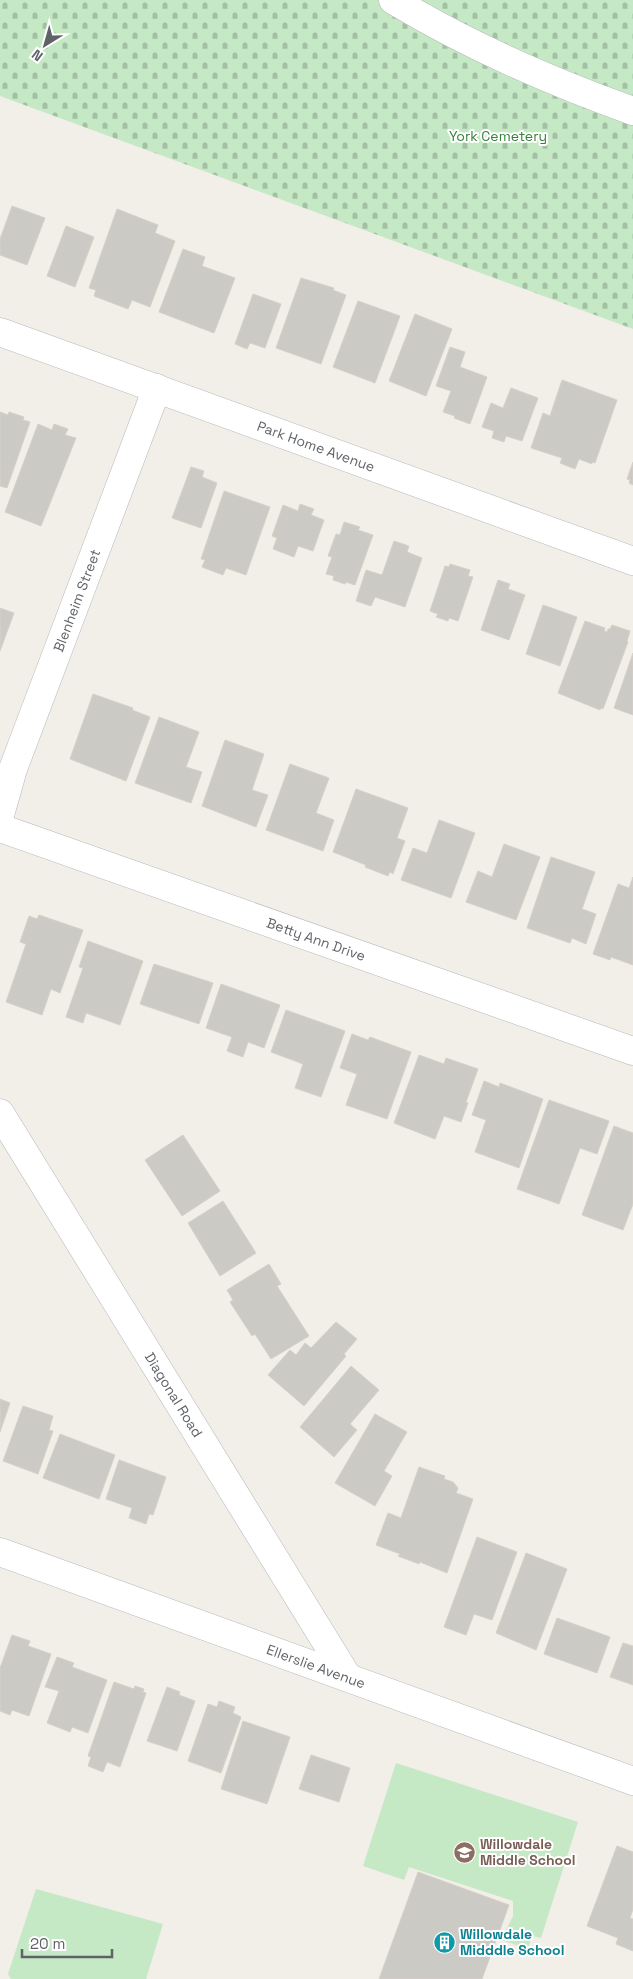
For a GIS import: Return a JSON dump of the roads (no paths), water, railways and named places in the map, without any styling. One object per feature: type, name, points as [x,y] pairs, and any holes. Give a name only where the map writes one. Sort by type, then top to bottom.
[{"type":"street","points":[[393,0],[416,7],[501,57],[630,108]]},
{"type":"street","name":"Park Home Avenue","points":[[0,332],[633,561]]},
{"type":"street","name":"Blenheim Street","points":[[0,815],[14,770],[157,388]]},
{"type":"street","name":"Betty Ann Drive","points":[[0,828],[633,1051]]},
{"type":"street","name":"Diagonal Road","points":[[0,1113],[347,1676]]},
{"type":"street","name":"Ellerslie Avenue","points":[[0,1552],[633,1781]]},
{"type":"place","name":"Willowdale Middle School","points":[[464,1852]]},
{"type":"place","name":"Willowdale Midddle School","points":[[444,1942]]},
{"type":"park label","name":"York Cemetery","points":[[498,136]]}]
